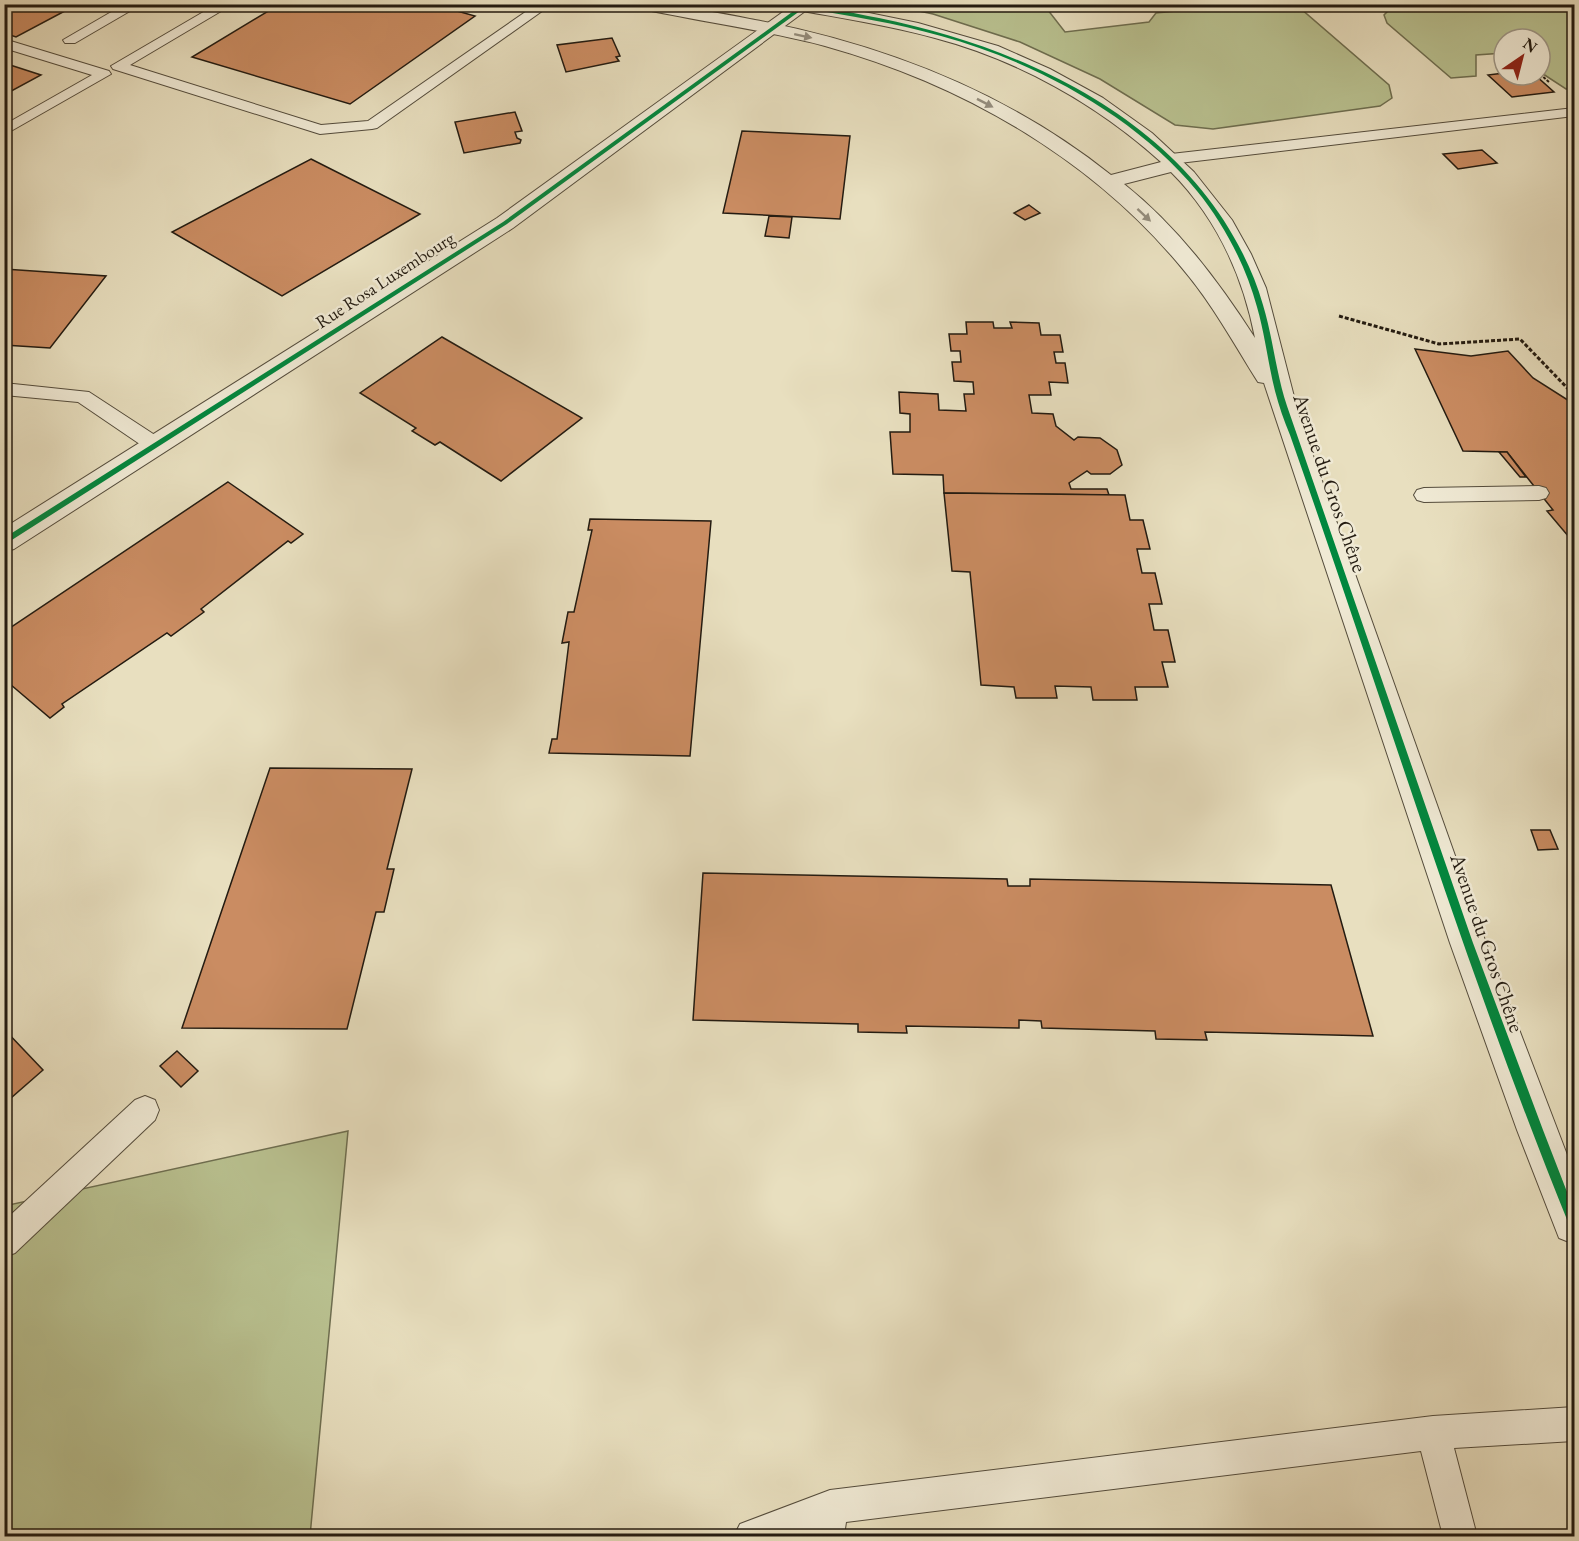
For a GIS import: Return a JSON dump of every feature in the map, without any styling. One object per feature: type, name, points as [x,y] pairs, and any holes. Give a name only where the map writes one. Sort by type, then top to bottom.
[{"type":"street","name":"Avenue du Gros Chêne","points":[[642,4],[856,49],[939,80],[1050,139],[1108,182],[1149,219],[1190,263],[1226,311],[1280,396]]},
{"type":"street","name":"Avenue du Gros Chêne","points":[[800,5],[924,30],[1020,62],[1097,104],[1137,131],[1191,179],[1224,226],[1259,302],[1280,396],[1503,1042],[1575,1223]]},
{"type":"street","name":"Rue Rosa Luxembourg","points":[[4,542],[505,223],[772,30],[800,5]]},
{"type":"street","points":[[1108,182],[1174,162]]},
{"type":"lane","points":[[70,39],[136,4]]},
{"type":"lane","points":[[4,131],[227,4]]},
{"type":"lane","points":[[118,66],[320,130],[372,125],[546,4]]},
{"type":"lane","points":[[4,43],[104,74]]},
{"type":"lane","points":[[1174,162],[1575,112]]},
{"type":"lane","points":[[4,389],[82,396],[158,446]]},
{"type":"lane","points":[[1424,495],[1539,493]]},
{"type":"lane","points":[[4,1242],[145,1110]]},
{"type":"lane","points":[[752,1536],[1006,1487],[1433,1433],[1575,1424]]},
{"type":"lane","points":[[1433,1433],[1460,1536]]},
{"type":"path","points":[[1339,316],[1439,344],[1520,339],[1575,395]]},
{"type":"green space","points":[[1417,4],[1574,5],[1574,89],[1566,89],[1552,80],[1552,27],[1492,27],[1492,54],[1476,55],[1476,76],[1451,78],[1387,23],[1384,15],[1390,9]]},
{"type":"green space","points":[[891,5],[1044,5],[1065,32],[1149,22],[1156,13],[1231,6],[1289,6],[1301,9],[1389,85],[1392,98],[1380,106],[1213,129],[1175,125],[1100,79],[1020,42],[933,14]]},
{"type":"green space","points":[[348,1131],[310,1536],[5,1536],[4,1206]]},
{"type":"building","points":[[4,4],[78,4],[16,37],[4,33]]},
{"type":"building","points":[[280,4],[432,4],[475,16],[350,104],[192,57]]},
{"type":"building","points":[[612,38],[620,56],[616,57],[619,61],[566,72],[557,45]]},
{"type":"building","points":[[4,63],[41,75],[4,95]]},
{"type":"building","points":[[1501,87],[1548,87],[1554,92],[1512,97]]},
{"type":"building","points":[[515,112],[522,131],[515,132],[517,138],[521,140],[520,143],[464,153],[455,122]]},
{"type":"building","points":[[742,131],[850,136],[840,219],[723,213]]},
{"type":"building","points":[[1482,150],[1497,163],[1458,169],[1443,154]]},
{"type":"building","points":[[311,159],[420,214],[282,296],[172,232]]},
{"type":"building","points":[[1029,205],[1040,213],[1025,220],[1014,213]]},
{"type":"building","points":[[769,216],[792,217],[789,238],[765,236]]},
{"type":"building","points":[[4,269],[106,276],[50,348],[4,345]]},
{"type":"building","points":[[966,322],[993,322],[994,328],[1012,328],[1010,322],[1039,323],[1041,335],[1060,335],[1063,352],[1054,352],[1056,363],[1065,363],[1068,383],[1049,382],[1051,395],[1029,395],[1032,413],[1053,414],[1056,426],[1074,440],[1078,437],[1100,438],[1117,450],[1122,465],[1110,474],[1091,474],[1087,471],[1069,483],[1071,489],[1107,489],[1109,495],[944,493],[943,475],[893,474],[890,432],[910,432],[910,414],[900,413],[899,392],[938,394],[939,410],[966,411],[964,394],[974,394],[973,382],[954,381],[952,362],[961,362],[960,351],[951,351],[949,334],[967,334]]},
{"type":"building","points":[[442,337],[582,418],[501,481],[440,442],[435,445],[412,431],[416,428],[360,393]]},
{"type":"building","points":[[1415,349],[1471,356],[1508,351],[1533,378],[1574,404],[1574,543],[1547,511],[1553,510],[1507,452],[1463,451]]},
{"type":"building","points":[[1499,452],[1507,452],[1526,477],[1520,477]]},
{"type":"building","points":[[228,482],[303,534],[291,543],[288,541],[201,609],[204,612],[171,636],[167,633],[62,704],[64,707],[50,718],[4,679],[4,632]]},
{"type":"building","points":[[944,493],[1125,495],[1130,520],[1143,520],[1150,549],[1137,549],[1142,573],[1155,573],[1162,604],[1149,604],[1154,630],[1168,630],[1175,662],[1162,662],[1168,687],[1135,687],[1137,700],[1093,700],[1091,687],[1055,686],[1057,698],[1016,698],[1014,687],[981,685],[970,572],[952,571]]},
{"type":"building","points":[[590,519],[711,521],[690,756],[549,753],[552,739],[557,739],[569,642],[562,643],[568,612],[574,612],[592,530],[588,530]]},
{"type":"building","points":[[270,768],[412,769],[387,869],[394,869],[384,912],[376,912],[347,1029],[182,1028]]},
{"type":"building","points":[[1531,830],[1550,830],[1558,849],[1538,850]]},
{"type":"building","points":[[703,873],[1007,879],[1008,886],[1030,886],[1030,879],[1331,885],[1373,1036],[1205,1032],[1207,1040],[1156,1039],[1155,1031],[1042,1028],[1041,1021],[1019,1020],[1019,1028],[906,1026],[907,1033],[858,1032],[858,1024],[693,1020]]},
{"type":"building","points":[[4,1029],[43,1070],[4,1104]]},
{"type":"building","points":[[177,1051],[198,1071],[181,1087],[160,1066]]},
{"type":"cycle path","points":[[792,4],[893,22],[943,34],[991,50],[1043,73],[1096,103],[1145,137],[1199,189],[1221,220],[1255,288],[1286,416],[1468,943],[1574,1223]]},
{"type":"cycle path","points":[[4,542],[505,223],[803,6]]}]
